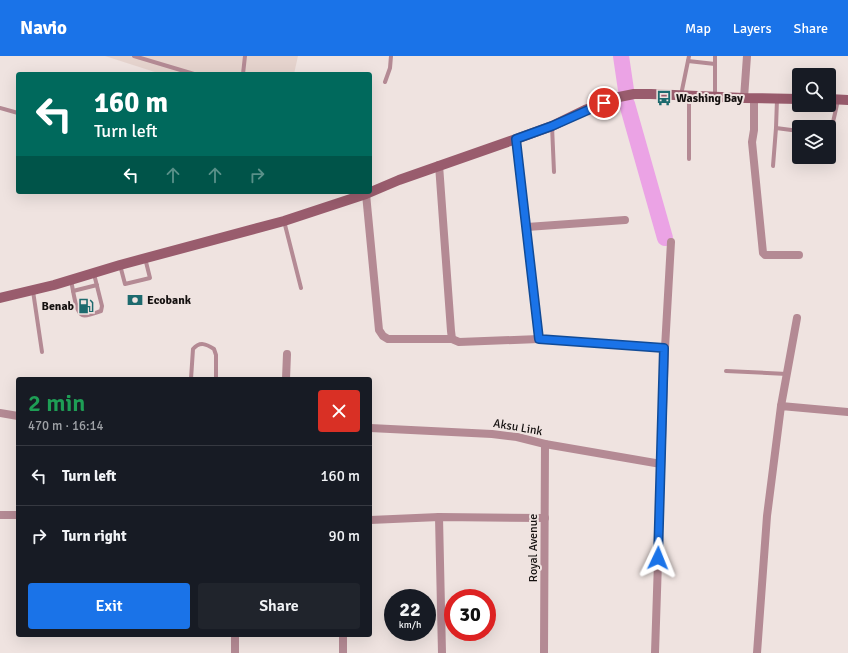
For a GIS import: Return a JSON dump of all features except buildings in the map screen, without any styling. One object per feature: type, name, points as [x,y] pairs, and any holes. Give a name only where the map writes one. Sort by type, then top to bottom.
[{"type":"main road","points":[[372,191],[439,165],[552,126],[585,110],[619,97],[640,94],[744,98],[792,98]]},
{"type":"main road","points":[[0,298],[94,274],[145,258],[284,221],[366,194]]},
{"type":"street","points":[[744,98],[746,56]]},
{"type":"street","points":[[754,98],[754,130],[752,142],[762,253],[766,255],[799,255]]},
{"type":"street","points":[[516,139],[539,339]]},
{"type":"street","points":[[439,165],[452,339]]},
{"type":"street","points":[[366,194],[379,330],[383,336],[388,339],[452,339],[459,342],[539,339],[664,348]]},
{"type":"street","points":[[527,227],[625,220]]},
{"type":"street","points":[[655,653],[664,348],[671,242]]},
{"type":"street","points":[[757,653],[767,516],[781,406],[797,318]]},
{"type":"street","points":[[286,377],[287,354]]},
{"type":"street","points":[[781,406],[848,412]]},
{"type":"street","points":[[0,413],[16,416]]},
{"type":"street","name":"Aksu Link","points":[[372,428],[492,434],[517,437],[545,444],[661,464]]},
{"type":"street","name":"Royal Avenue","points":[[544,653],[546,518],[545,444]]},
{"type":"street","points":[[0,514],[16,515]]},
{"type":"street","points":[[372,520],[439,517],[546,518]]},
{"type":"street","points":[[439,517],[442,653]]},
{"type":"street","points":[[235,637],[235,653]]},
{"type":"street","points":[[343,637],[343,653]]},
{"type":"lane","points":[[136,56],[188,72]]},
{"type":"lane","points":[[243,72],[245,56]]},
{"type":"lane","points":[[385,82],[390,68],[391,56]]},
{"type":"lane","points":[[689,56],[685,95],[690,159]]},
{"type":"lane","points":[[715,56],[716,96]]},
{"type":"lane","points":[[688,61],[715,64]]},
{"type":"lane","points":[[773,166],[777,98]]},
{"type":"lane","points":[[833,120],[838,99]]},
{"type":"lane","points":[[0,108],[16,112]]},
{"type":"lane","points":[[552,126],[554,172]]},
{"type":"lane","points":[[776,128],[792,130]]},
{"type":"lane","points":[[284,221],[301,288]]},
{"type":"lane","points":[[120,265],[125,284],[150,278],[145,258]]},
{"type":"lane","points":[[71,280],[76,306],[82,315],[88,315],[102,309],[102,302],[94,274]]},
{"type":"lane","points":[[73,291],[97,285]]},
{"type":"lane","points":[[33,290],[42,352]]},
{"type":"lane","points":[[191,377],[193,349],[196,345],[201,344],[205,344],[214,349],[216,355],[216,377]]},
{"type":"lane","points":[[726,371],[787,374]]},
{"type":"shaded area","points":[[105,56],[298,56],[294,72],[155,72]]},
{"type":"waterway","points":[[621,56],[626,90]]},
{"type":"waterway","points":[[627,104],[665,238]]},
{"type":"place","name":"Washing Bay","points":[[664,98]]},
{"type":"place","name":"Ecobank","points":[[135,300]]},
{"type":"place","name":"Benab","points":[[86,306]]},
{"type":"route","points":[[604,103],[585,110],[552,126],[516,139],[539,339],[664,348],[658,558]]}]
